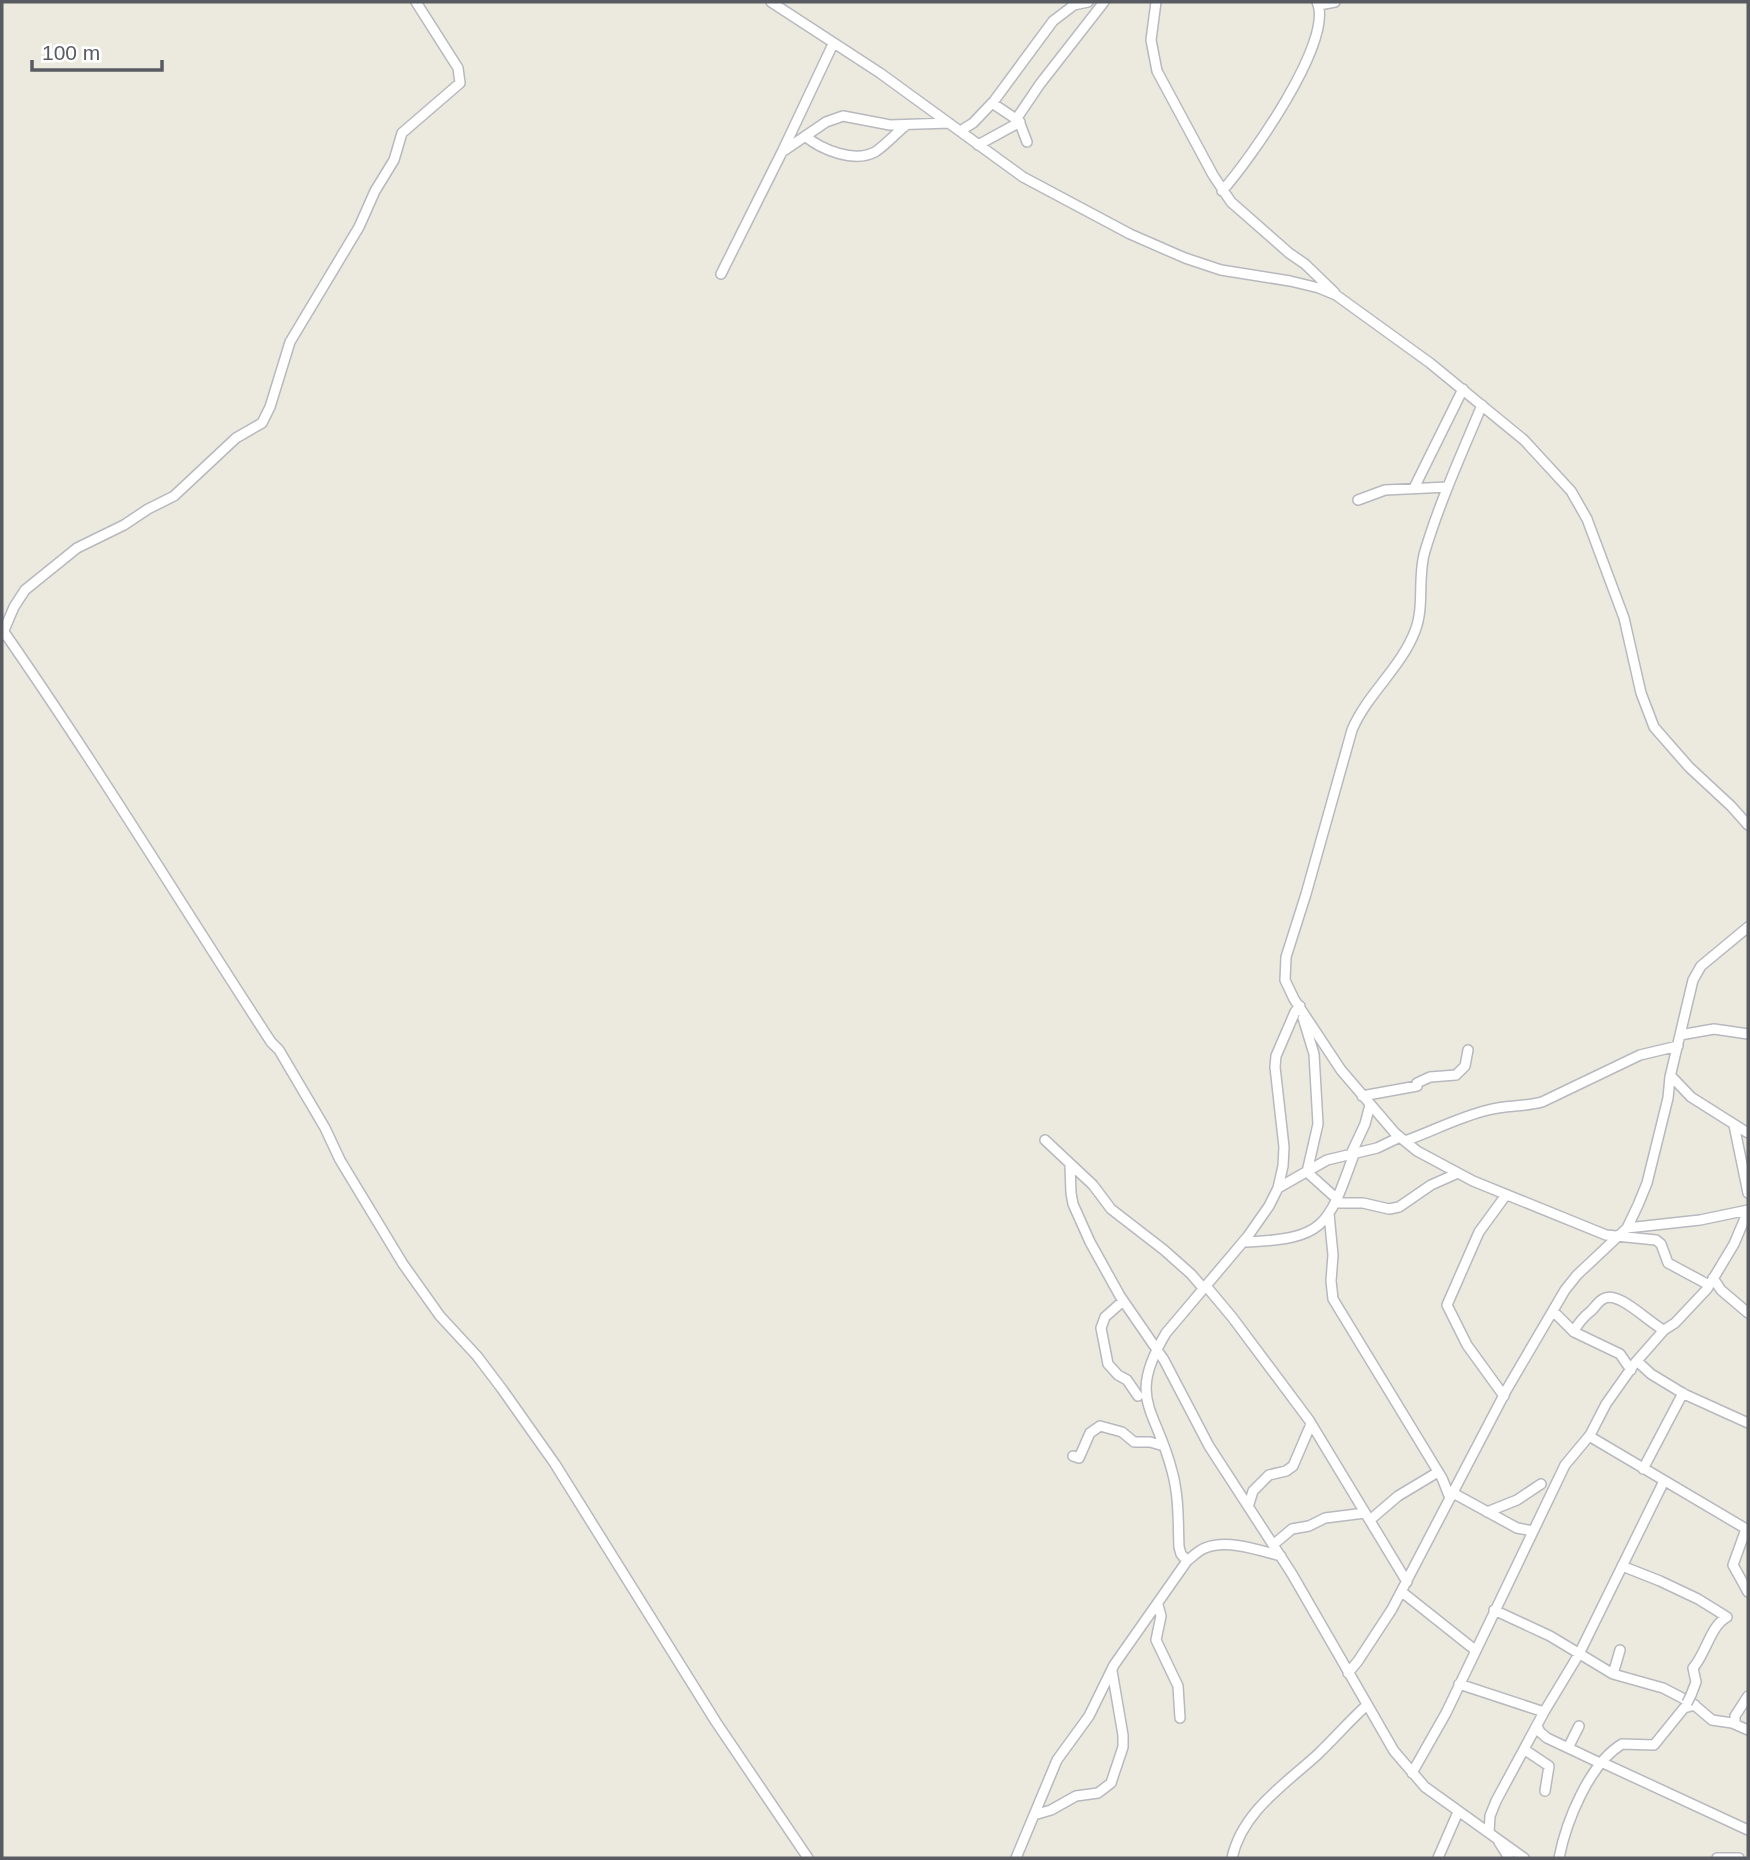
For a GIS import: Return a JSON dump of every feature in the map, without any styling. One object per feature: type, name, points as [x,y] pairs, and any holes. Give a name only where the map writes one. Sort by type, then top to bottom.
[{"type":"street","points":[[416,2],[458,68],[460,83],[402,134],[394,160],[375,191],[359,227],[290,342],[270,407],[263,420],[236,438],[174,496],[77,548],[25,590],[2,632],[73,731],[224,970],[279,1050],[325,1128],[340,1160],[403,1264],[440,1317],[477,1356],[555,1464],[716,1722],[808,1858]]},
{"type":"street","points":[[771,2],[928,107],[1023,177],[1163,250],[1221,270],[1290,281],[1336,295]]},
{"type":"street","points":[[960,131],[973,123],[992,103],[1053,21],[1074,5],[1087,2]]},
{"type":"street","points":[[978,145],[1018,120],[1040,84],[1104,2]]},
{"type":"street","points":[[1156,2],[1151,40],[1157,71],[1222,191],[1237,208],[1315,273],[1336,295],[1463,389],[1524,440],[1571,491],[1587,519],[1624,618],[1641,693],[1654,727],[1748,825]]},
{"type":"street","points":[[1222,191],[1246,163],[1291,92],[1317,36],[1321,16],[1318,3],[1335,2]]},
{"type":"street","points":[[721,274],[834,44]]},
{"type":"street","points":[[992,103],[1018,120],[1027,142]]},
{"type":"street","points":[[922,125],[928,107]]},
{"type":"street","points":[[782,152],[826,122],[842,116],[905,126],[949,122]]},
{"type":"street","points":[[805,136],[825,149],[841,154],[868,155],[883,146],[905,126]]},
{"type":"street","points":[[1414,488],[1463,389]]},
{"type":"street","points":[[1482,405],[1448,487],[1424,557],[1417,626],[1411,641],[1355,723],[1288,949],[1285,980],[1341,1070],[1370,1105],[1417,1151],[1506,1195],[1606,1235],[1657,1240],[1668,1263],[1711,1282],[1744,1304],[1748,1313]]},
{"type":"street","points":[[1358,500],[1385,490],[1448,487]]},
{"type":"street","points":[[1348,1673],[1359,1661],[1402,1592],[1504,1396],[1553,1311],[1577,1275],[1626,1228],[1647,1183],[1693,980],[1700,966],[1748,927]]},
{"type":"street","points":[[1300,1006],[1314,1054],[1318,1124],[1307,1172]]},
{"type":"street","points":[[1187,1561],[1181,1554],[1178,1501],[1172,1469],[1146,1395],[1148,1373],[1166,1333],[1244,1242],[1278,1188],[1284,1147],[1275,1078],[1276,1056],[1300,1006]]},
{"type":"street","points":[[1680,1035],[1714,1029],[1748,1034]]},
{"type":"street","points":[[1278,1188],[1327,1160],[1377,1148],[1473,1114],[1542,1102],[1640,1055],[1678,1046]]},
{"type":"street","points":[[1362,1096],[1417,1086],[1430,1077],[1456,1075],[1465,1066],[1468,1050]]},
{"type":"street","points":[[1671,1076],[1692,1097],[1748,1133]]},
{"type":"street","points":[[1244,1242],[1302,1236],[1323,1223],[1336,1201],[1370,1105]]},
{"type":"street","points":[[1734,1125],[1748,1193]]},
{"type":"street","points":[[1045,1140],[1093,1185],[1111,1209],[1191,1273],[1245,1334],[1311,1424],[1407,1582]]},
{"type":"street","points":[[1070,1165],[1070,1193],[1080,1223],[1123,1301],[1180,1386],[1209,1446],[1274,1544],[1394,1751],[1425,1787],[1524,1858]]},
{"type":"street","points":[[1307,1172],[1336,1201],[1389,1209],[1399,1207],[1431,1185],[1458,1173]]},
{"type":"street","points":[[1504,1396],[1467,1345],[1447,1305],[1479,1232],[1506,1195]]},
{"type":"street","points":[[1626,1228],[1700,1220],[1748,1211]]},
{"type":"street","points":[[1412,1773],[1446,1713],[1565,1465],[1589,1436],[1606,1404],[1637,1361],[1664,1330],[1685,1313],[1711,1282],[1739,1233],[1748,1211]]},
{"type":"street","points":[[1329,1214],[1333,1299],[1451,1496],[1517,1528],[1533,1531]]},
{"type":"street","points":[[1574,1331],[1586,1314],[1603,1298],[1608,1297],[1622,1300],[1664,1330]]},
{"type":"street","points":[[1123,1301],[1105,1317],[1101,1328],[1108,1364],[1127,1380],[1138,1396]]},
{"type":"street","points":[[1553,1311],[1574,1331],[1620,1354],[1631,1370]]},
{"type":"street","points":[[1637,1361],[1651,1374],[1683,1393],[1748,1423]]},
{"type":"street","points":[[1643,1469],[1683,1393]]},
{"type":"street","points":[[1248,1504],[1253,1491],[1269,1475],[1286,1471],[1293,1466],[1311,1424]]},
{"type":"street","points":[[1073,1456],[1079,1458],[1090,1433],[1100,1426],[1122,1432],[1134,1442],[1150,1442],[1164,1447]]},
{"type":"street","points":[[1589,1436],[1747,1529],[1733,1564],[1748,1589]]},
{"type":"street","points":[[1274,1544],[1292,1529],[1325,1518],[1368,1516],[1438,1472]]},
{"type":"street","points":[[1472,1821],[1483,1818],[1492,1811],[1544,1712],[1579,1654],[1664,1481]]},
{"type":"street","points":[[1487,1513],[1517,1500],[1541,1484]]},
{"type":"street","points":[[1016,1858],[1057,1760],[1089,1716],[1112,1669],[1187,1561],[1203,1548],[1215,1546],[1247,1547],[1281,1556]]},
{"type":"street","points":[[1559,1858],[1567,1827],[1600,1762],[1622,1744],[1654,1745],[1691,1701],[1696,1682],[1693,1668],[1702,1659],[1720,1620],[1727,1617],[1688,1594],[1622,1566]]},
{"type":"street","points":[[1402,1592],[1475,1650]]},
{"type":"street","points":[[1158,1605],[1161,1616],[1156,1640],[1178,1686],[1180,1718]]},
{"type":"street","points":[[1494,1610],[1550,1636],[1613,1674],[1653,1684],[1691,1701],[1712,1720],[1733,1720],[1748,1730]]},
{"type":"street","points":[[1613,1674],[1620,1650]]},
{"type":"street","points":[[1034,1815],[1051,1810],[1076,1796],[1098,1793],[1111,1783],[1123,1747],[1112,1669]]},
{"type":"street","points":[[1459,1684],[1544,1712]]},
{"type":"street","points":[[1733,1720],[1748,1696]]},
{"type":"street","points":[[1232,1858],[1246,1827],[1272,1792],[1308,1763],[1367,1705]]},
{"type":"street","points":[[1537,1726],[1547,1738],[1748,1830]]},
{"type":"street","points":[[1568,1748],[1579,1726]]},
{"type":"street","points":[[1525,1750],[1549,1766],[1545,1791]]},
{"type":"street","points":[[1492,1811],[1493,1836],[1509,1858]]},
{"type":"street","points":[[1438,1858],[1458,1812]]},
{"type":"street","points":[[1717,1858],[1739,1858]]}]
